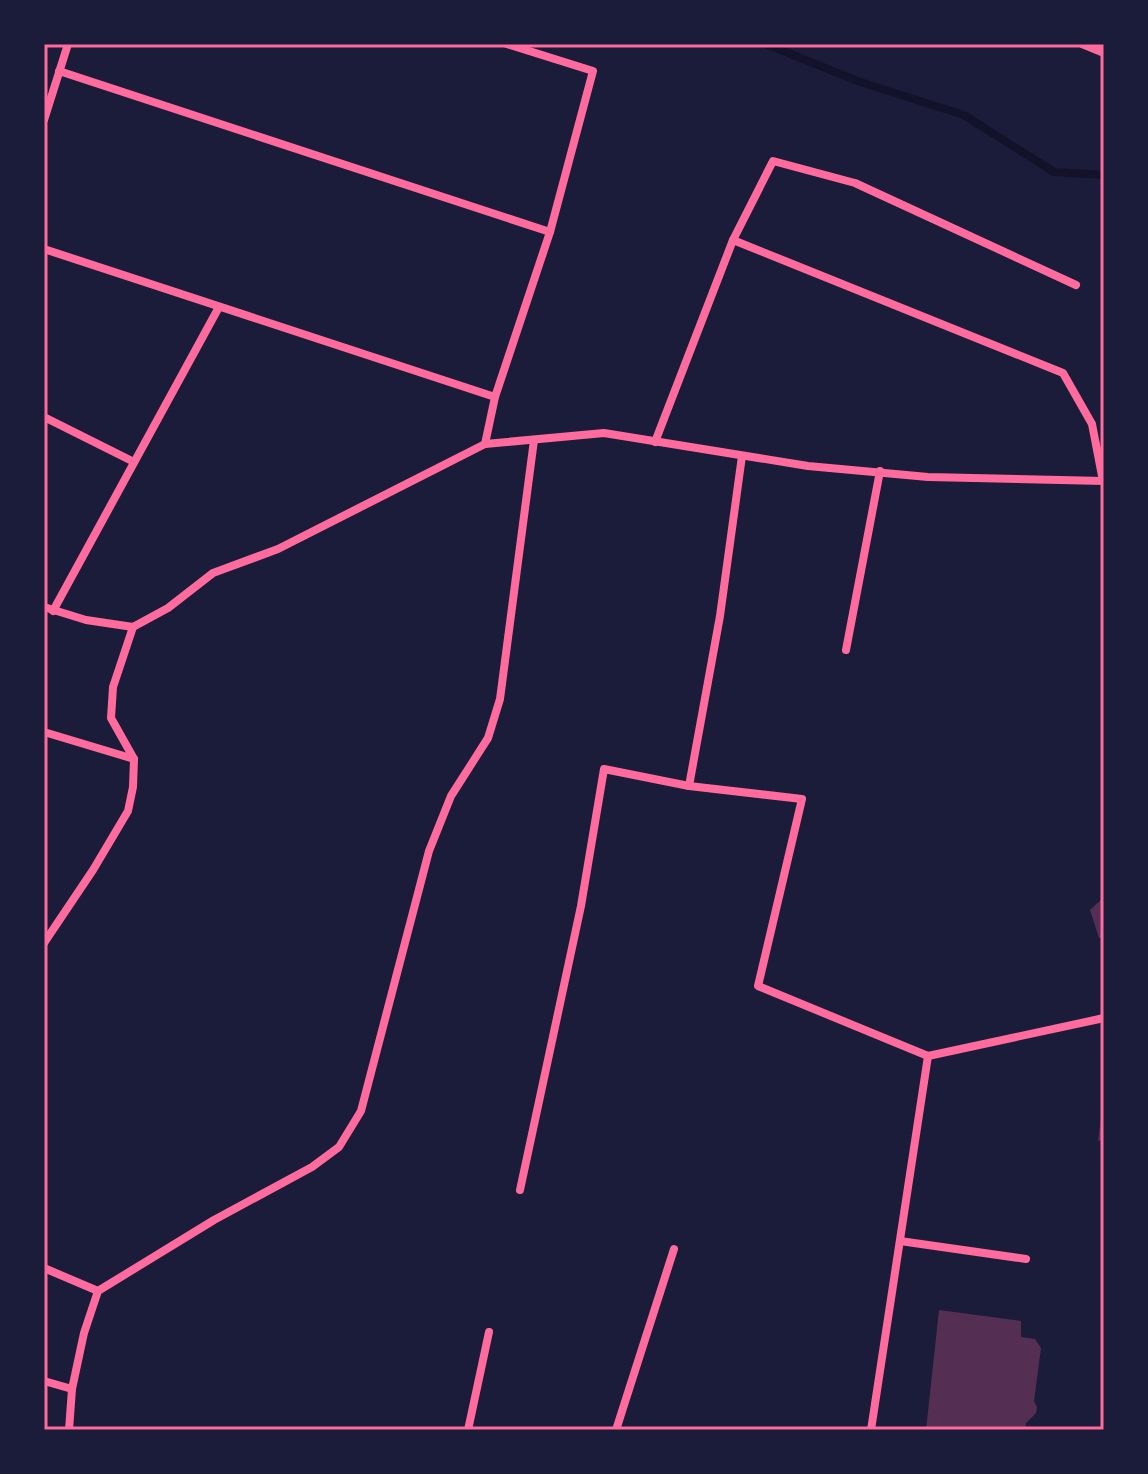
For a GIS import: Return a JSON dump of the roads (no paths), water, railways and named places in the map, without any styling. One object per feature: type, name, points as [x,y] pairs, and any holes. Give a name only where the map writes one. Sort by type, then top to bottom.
[{"type":"street","points":[[44,120],[68,44]]},
{"type":"street","points":[[485,444],[495,397],[550,232],[593,71],[507,44]]},
{"type":"street","points":[[1082,44],[1104,53]]},
{"type":"street","points":[[59,71],[550,232]]},
{"type":"street","points":[[655,442],[733,240],[773,161],[855,183],[1076,285]]},
{"type":"street","points":[[219,307],[134,462],[48,609],[86,620],[133,627],[168,608],[213,573],[278,549],[485,444],[604,433],[808,466],[928,477],[1104,481],[1092,424],[1063,373],[733,240]]},
{"type":"street","points":[[44,249],[495,397]]},
{"type":"street","points":[[44,417],[134,462]]},
{"type":"street","points":[[76,1430],[69,1430],[72,1389],[84,1333],[98,1291],[214,1220],[312,1167],[339,1147],[361,1111],[429,851],[451,796],[488,738],[500,699],[534,440]]},
{"type":"street","points":[[689,786],[720,616],[742,456]]},
{"type":"street","points":[[846,650],[880,471]]},
{"type":"street","points":[[44,943],[128,811],[134,759],[111,718],[113,687],[133,627]]},
{"type":"street","points":[[44,732],[134,759]]},
{"type":"street","points":[[520,1190],[581,906],[604,769],[689,786],[802,799],[758,986],[928,1056],[1104,1018]]},
{"type":"street","points":[[871,1430],[928,1056]]},
{"type":"street","points":[[900,1241],[1026,1259]]},
{"type":"street","points":[[616,1430],[674,1249]]},
{"type":"street","points":[[44,1268],[98,1291]]},
{"type":"street","points":[[468,1430],[489,1332]]},
{"type":"street","points":[[44,1381],[72,1389]]},
{"type":"waterway","points":[[766,44],[860,82],[964,115],[1054,172],[1104,175]]}]
